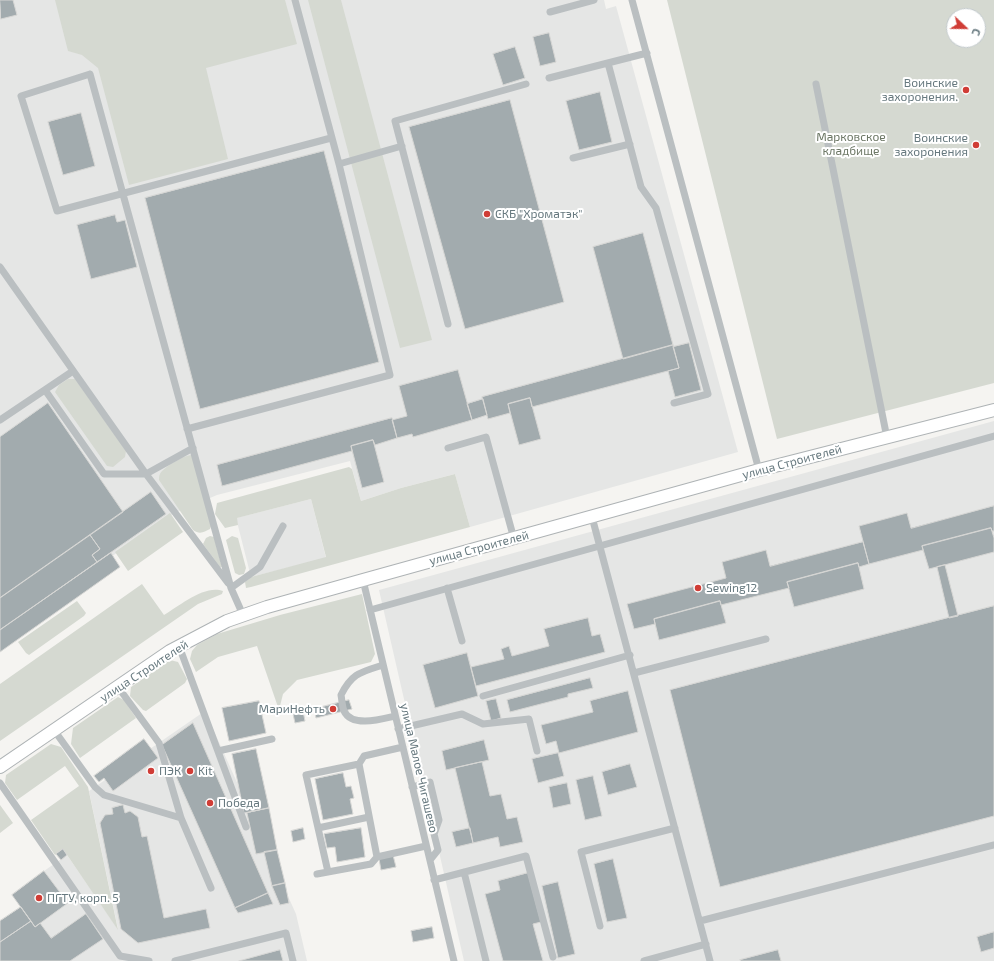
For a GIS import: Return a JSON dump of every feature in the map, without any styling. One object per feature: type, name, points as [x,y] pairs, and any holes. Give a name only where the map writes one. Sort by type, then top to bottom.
[{"type":"main road","name":"улица Строителей","points":[[0,767],[179,646],[227,621],[243,615],[363,580],[759,470],[994,410]]},
{"type":"street","points":[[187,429],[390,375],[339,164],[295,0]]},
{"type":"street","points":[[550,12],[594,0]]},
{"type":"street","points":[[632,0],[759,470]]},
{"type":"street","points":[[549,78],[647,53]]},
{"type":"street","points":[[608,63],[641,187],[656,208],[708,394],[674,403]]},
{"type":"street","points":[[243,615],[231,588],[193,448],[187,429],[123,193],[90,74],[21,96],[57,211],[123,193],[331,138]]},
{"type":"street","points":[[448,324],[395,121],[526,84]]},
{"type":"street","points":[[816,84],[887,438]]},
{"type":"street","points":[[573,158],[630,144]]},
{"type":"street","points":[[339,164],[402,146]]},
{"type":"street","points":[[0,267],[146,474],[231,588]]},
{"type":"street","points":[[0,420],[73,371]]},
{"type":"street","points":[[45,390],[104,474],[146,474],[193,448]]},
{"type":"street","points":[[370,610],[994,436]]},
{"type":"street","points":[[448,448],[486,437],[514,539]]},
{"type":"street","points":[[592,517],[630,655],[710,961]]},
{"type":"street","points":[[231,588],[260,567],[284,526]]},
{"type":"street","name":"улица Малое Чигашево","points":[[363,580],[454,961]]},
{"type":"street","points":[[447,588],[462,641]]},
{"type":"street","points":[[634,673],[766,639]]},
{"type":"street","points":[[179,646],[246,827]]},
{"type":"street","points":[[483,696],[630,655]]},
{"type":"street","points":[[383,665],[358,673],[352,678],[341,695],[344,711],[348,716],[363,722],[395,716]]},
{"type":"street","points":[[118,688],[159,743],[181,818],[211,888]]},
{"type":"street","points":[[398,728],[462,714],[483,724],[529,719],[537,751]]},
{"type":"street","points":[[54,730],[94,787],[104,795],[181,818]]},
{"type":"street","points":[[218,751],[272,740]]},
{"type":"street","points":[[377,857],[359,764],[364,756],[403,747]]},
{"type":"street","points":[[328,872],[306,775],[359,764]]},
{"type":"street","points":[[412,787],[430,782],[439,820],[434,834],[438,850],[430,860]]},
{"type":"street","points":[[0,783],[119,959],[149,961]]},
{"type":"street","points":[[318,828],[369,817]]},
{"type":"street","points":[[600,926],[581,852],[675,828]]},
{"type":"street","points":[[700,921],[994,845]]},
{"type":"street","points":[[317,874],[371,864],[377,857],[426,846]]},
{"type":"street","points":[[434,880],[526,856],[553,957]]},
{"type":"street","points":[[464,872],[486,961]]},
{"type":"street","points":[[176,961],[286,933],[293,961]]},
{"type":"street","points":[[644,961],[706,944]]},
{"type":"shaded area","points":[[0,0],[604,0],[606,9],[616,6],[738,452],[470,527],[455,474],[401,488],[361,501],[350,461],[217,495],[175,513],[0,633]]},
{"type":"shaded area","points":[[994,421],[994,961],[464,961],[379,590]]},
{"type":"shaded area","points":[[311,499],[326,558],[251,577],[236,518]]},
{"type":"shaded area","points":[[205,711],[296,914],[307,961],[0,961],[0,942],[35,927],[68,903],[44,871],[67,855],[118,929],[89,791]]},
{"type":"green space","points":[[55,0],[285,0],[297,44],[206,68],[228,159],[129,185],[98,68],[82,55],[68,51]]},
{"type":"green space","points":[[308,0],[341,0],[432,340],[400,348]]},
{"type":"green space","name":"Марковское кладбище","points":[[667,0],[994,0],[994,383],[777,439]]},
{"type":"green space","points":[[68,379],[75,379],[126,451],[125,457],[113,467],[107,466],[55,392],[59,385]]},
{"type":"green space","points":[[191,455],[194,458],[212,524],[210,529],[202,532],[193,530],[159,480],[160,473],[165,469],[180,459]]},
{"type":"green space","points":[[349,467],[352,469],[361,501],[401,488],[455,474],[470,527],[246,588],[245,582],[251,577],[326,557],[311,499],[237,518],[238,525],[225,528],[215,514],[217,503]]},
{"type":"green space","points":[[170,513],[183,532],[128,571],[115,552]]},
{"type":"green space","points":[[210,536],[214,537],[222,567],[220,567],[203,544],[206,538]]},
{"type":"green space","points":[[232,536],[238,538],[246,568],[244,574],[239,575],[235,573],[226,540]]},
{"type":"green space","points":[[142,584],[164,615],[200,593],[216,590],[223,591],[222,594],[198,604],[0,741],[0,684]]},
{"type":"green space","points":[[362,594],[375,654],[371,662],[297,680],[283,694],[279,710],[257,646],[218,657],[196,672],[190,659],[192,651],[197,645],[217,634],[280,615]]},
{"type":"green space","points":[[77,601],[86,613],[84,616],[29,655],[26,653],[18,642]]},
{"type":"green space","points":[[170,660],[178,662],[187,679],[185,683],[146,711],[143,710],[130,696],[131,687]]},
{"type":"green space","points":[[118,697],[124,700],[136,718],[80,758],[71,744],[73,728]]},
{"type":"green space","points":[[51,744],[61,747],[88,787],[118,930],[63,849],[55,855],[31,820],[79,786],[65,766],[17,800],[5,783],[6,775]]},
{"type":"green space","points":[[0,805],[13,823],[0,833]]},
{"type":"building","points":[[0,0],[13,0],[17,15],[1,19]]},
{"type":"building","points":[[549,33],[556,62],[540,66],[533,37]]},
{"type":"building","points":[[515,47],[525,78],[503,85],[493,54]]},
{"type":"building","points":[[600,92],[612,142],[579,150],[566,101]]},
{"type":"building","name":"СКБ \"Хроматэк\"","points":[[510,100],[564,302],[465,329],[409,127]]},
{"type":"building","points":[[81,113],[95,166],[63,175],[48,122]]},
{"type":"building","points":[[324,151],[379,362],[200,409],[145,198]]},
{"type":"building","points":[[115,215],[117,222],[125,220],[137,267],[91,279],[77,225]]},
{"type":"building","points":[[643,233],[673,345],[623,359],[593,247]]},
{"type":"building","points":[[689,343],[701,390],[675,397],[668,371],[679,368],[673,347]]},
{"type":"building","points":[[673,345],[679,368],[532,407],[530,398],[508,404],[510,413],[488,419],[482,397]]},
{"type":"building","points":[[458,370],[472,420],[413,437],[412,434],[397,438],[392,420],[407,416],[399,386]]},
{"type":"building","points":[[530,398],[541,439],[519,445],[508,404]]},
{"type":"building","points":[[483,399],[487,415],[472,420],[467,404]]},
{"type":"building","points":[[48,403],[123,512],[0,598],[0,437]]},
{"type":"building","points":[[392,418],[397,438],[375,445],[373,440],[351,446],[352,451],[222,486],[217,465]]},
{"type":"building","points":[[373,440],[384,482],[362,488],[351,446]]},
{"type":"building","points":[[151,492],[166,514],[97,562],[92,555],[100,549],[90,535]]},
{"type":"building","points":[[994,506],[994,531],[992,531],[991,528],[922,546],[923,550],[869,564],[859,526],[907,513],[911,528]]},
{"type":"building","points":[[991,528],[994,538],[994,552],[929,569],[922,546]]},
{"type":"building","points":[[90,535],[100,549],[92,555],[97,562],[0,630],[0,598]]},
{"type":"building","points":[[863,542],[869,564],[859,567],[858,563],[787,582],[789,588],[721,605],[720,601],[654,619],[655,624],[634,629],[627,604],[726,578],[722,562],[766,550],[770,566]]},
{"type":"building","points":[[111,553],[120,567],[0,652],[0,630]]},
{"type":"building","points":[[858,563],[864,589],[794,607],[787,582]]},
{"type":"building","points":[[945,565],[958,616],[949,618],[937,567]]},
{"type":"building","points":[[720,601],[726,623],[659,640],[654,619]]},
{"type":"building","points":[[994,606],[994,816],[720,887],[670,690]]},
{"type":"building","points":[[588,618],[592,636],[600,634],[605,652],[476,686],[471,667],[504,659],[501,649],[509,646],[512,656],[549,646],[544,629]]},
{"type":"building","points":[[467,653],[478,696],[435,708],[423,665]]},
{"type":"building","points":[[590,678],[593,688],[568,694],[568,697],[510,712],[507,700]]},
{"type":"building","points":[[628,691],[638,732],[559,753],[556,741],[546,744],[541,725],[593,712],[590,701]]},
{"type":"building","points":[[496,699],[501,718],[491,721],[486,701]]},
{"type":"building","name":"МариНефть","points":[[349,700],[352,709],[316,718],[314,709]]},
{"type":"building","points":[[259,701],[266,733],[229,741],[222,708]]},
{"type":"building","points":[[303,711],[305,721],[295,723],[293,714]]},
{"type":"building","points":[[193,723],[268,893],[235,908],[162,745]]},
{"type":"building","points":[[144,739],[158,758],[113,791],[104,778],[99,782],[94,776]]},
{"type":"building","points":[[484,740],[489,760],[446,770],[442,751]]},
{"type":"building","points":[[256,749],[269,808],[244,813],[232,754]]},
{"type":"building","points":[[558,753],[564,776],[538,783],[532,759]]},
{"type":"building","points":[[482,762],[490,796],[501,794],[507,819],[517,817],[523,842],[500,847],[498,837],[473,843],[455,768]]},
{"type":"building","points":[[630,764],[637,787],[608,795],[602,772]]},
{"type":"building","points":[[343,773],[346,787],[351,786],[354,798],[350,799],[353,814],[323,820],[315,779]]},
{"type":"building","points":[[593,776],[602,816],[585,820],[576,780]]},
{"type":"building","points":[[567,783],[571,804],[553,808],[549,787]]},
{"type":"building","points":[[123,805],[125,813],[130,811],[138,817],[142,837],[147,836],[164,918],[206,909],[210,928],[138,943],[121,929],[100,823],[105,815],[113,814],[112,808]]},
{"type":"building","points":[[269,808],[277,850],[256,854],[247,813]]},
{"type":"building","points":[[303,828],[305,839],[293,842],[291,831]]},
{"type":"building","points":[[361,828],[365,857],[337,862],[335,847],[327,848],[324,834]]},
{"type":"building","points":[[470,828],[473,843],[456,847],[452,832]]},
{"type":"building","points":[[63,849],[67,855],[61,860],[56,854]]},
{"type":"building","points":[[277,850],[285,883],[272,886],[264,852]]},
{"type":"building","points":[[393,855],[396,867],[381,870],[379,859]]},
{"type":"building","points":[[613,859],[627,918],[607,922],[594,864]]},
{"type":"building","name":"ПГТУ, корп. 5","points":[[44,871],[68,903],[35,927],[12,895]]},
{"type":"building","points":[[528,873],[541,922],[533,924],[543,961],[503,961],[485,894],[500,890],[498,881]]},
{"type":"building","points":[[558,882],[575,954],[558,958],[542,886]]},
{"type":"building","points":[[285,883],[289,903],[280,905],[272,886]]},
{"type":"building","points":[[268,893],[273,904],[238,913],[235,908]]},
{"type":"building","points":[[21,907],[31,921],[0,942],[0,921]]},
{"type":"building","points":[[86,914],[103,939],[70,961],[0,961],[0,942],[31,921],[35,927],[40,923],[51,938]]},
{"type":"building","points":[[432,927],[434,938],[413,942],[411,931]]},
{"type":"building","points":[[994,932],[994,948],[981,952],[977,937]]},
{"type":"building","points":[[280,950],[283,961],[239,961]]},
{"type":"building","points":[[778,950],[781,961],[740,960]]},
{"type":"place","name":"Воинские захоронения.","points":[[966,90]]},
{"type":"place","name":"Воинские захоронения","points":[[976,145]]},
{"type":"place","name":"СКБ \"Хроматэк\"","points":[[487,214]]},
{"type":"place","name":"Sewing12","points":[[698,588]]},
{"type":"place","name":"МариНефть","points":[[333,709]]},
{"type":"place","name":"ПЭК","points":[[151,771]]},
{"type":"place","name":"Kit","points":[[190,771]]},
{"type":"place","name":"Победа","points":[[210,803]]},
{"type":"place","name":"ПГТУ, корп. 5","points":[[39,898]]}]
